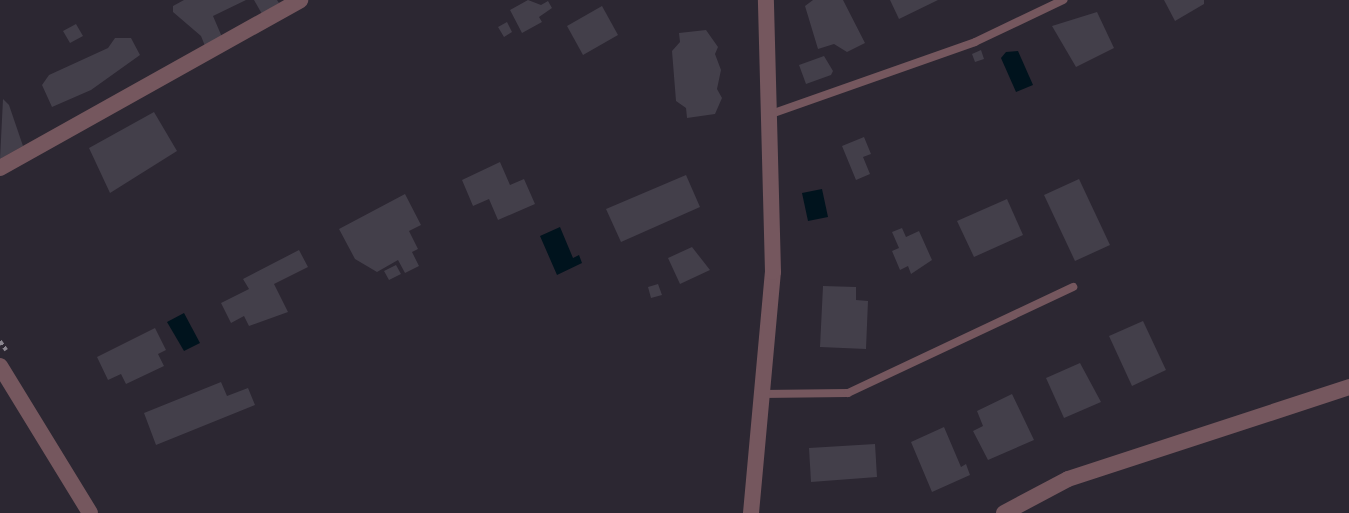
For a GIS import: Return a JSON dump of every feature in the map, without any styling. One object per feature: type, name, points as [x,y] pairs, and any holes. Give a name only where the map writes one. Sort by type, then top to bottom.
[{"type":"street","points":[[0,168],[300,0]]},
{"type":"street","points":[[751,513],[773,272],[771,114],[766,0]]},
{"type":"street","points":[[0,366],[90,513]]},
{"type":"street","points":[[1004,513],[1068,479],[1349,387]]},
{"type":"lane","points":[[771,114],[975,42],[1063,0]]},
{"type":"lane","points":[[762,394],[848,393],[1073,287]]},
{"type":"water","points":[[1018,51],[1033,85],[1016,92],[1001,58],[1006,52]]},
{"type":"water","points":[[822,189],[828,217],[808,221],[802,193]]},
{"type":"water","points":[[560,227],[573,258],[579,255],[582,263],[557,275],[540,236]]},
{"type":"water","points":[[184,313],[200,343],[184,351],[167,322]]},
{"type":"building","points":[[184,0],[246,0],[213,16],[222,37],[205,46],[201,36],[173,12],[173,6]]},
{"type":"building","points":[[254,0],[277,0],[279,3],[262,14]]},
{"type":"building","points":[[528,0],[541,5],[548,1],[552,8],[539,17],[542,22],[522,33],[510,10]]},
{"type":"building","points":[[813,0],[843,0],[865,43],[847,52],[834,44],[818,49],[805,6]]},
{"type":"building","points":[[890,0],[938,0],[899,19]]},
{"type":"building","points":[[1164,0],[1204,0],[1204,4],[1175,21]]},
{"type":"building","points":[[602,6],[618,35],[583,55],[567,26]]},
{"type":"building","points":[[1097,12],[1114,48],[1076,67],[1052,26]]},
{"type":"building","points":[[507,22],[512,32],[504,37],[498,27]]},
{"type":"building","points":[[76,24],[83,36],[70,43],[63,31]]},
{"type":"building","points":[[706,30],[718,47],[715,54],[721,70],[717,89],[722,98],[715,114],[687,118],[686,108],[676,101],[672,51],[680,42],[679,33]]},
{"type":"building","points":[[115,38],[131,38],[140,55],[91,90],[52,107],[42,85],[49,75],[108,48]]},
{"type":"building","points":[[981,50],[984,59],[975,62],[972,54]]},
{"type":"building","points":[[824,56],[833,71],[831,75],[806,84],[799,65]]},
{"type":"building","points":[[3,99],[9,105],[23,146],[0,159]]},
{"type":"building","points":[[154,112],[177,151],[110,193],[89,148]]},
{"type":"building","points":[[864,137],[871,154],[863,157],[870,174],[856,180],[842,146]]},
{"type":"building","points":[[500,162],[510,185],[524,179],[535,204],[498,220],[489,199],[473,206],[462,180]]},
{"type":"building","points":[[686,175],[700,207],[621,242],[606,209]]},
{"type":"building","points":[[1079,179],[1110,245],[1075,261],[1044,195]]},
{"type":"building","points":[[405,194],[421,225],[409,231],[418,249],[412,252],[419,266],[405,273],[398,260],[377,272],[355,259],[339,229]]},
{"type":"building","points":[[1007,199],[1023,235],[974,257],[957,221]]},
{"type":"building","points":[[902,228],[906,237],[919,231],[932,260],[911,274],[908,266],[900,270],[892,251],[899,248],[892,232]]},
{"type":"building","points":[[692,247],[710,270],[680,284],[668,258]]},
{"type":"building","points":[[299,250],[308,267],[274,284],[288,312],[249,326],[244,316],[231,323],[221,303],[249,289],[243,279]]},
{"type":"building","points":[[396,265],[401,274],[389,280],[384,271]]},
{"type":"building","points":[[658,284],[662,295],[651,298],[648,287]]},
{"type":"building","points":[[823,286],[856,287],[856,300],[868,301],[866,349],[820,347]]},
{"type":"building","points":[[1143,321],[1166,370],[1132,386],[1109,336]]},
{"type":"building","points":[[155,328],[166,350],[158,354],[164,366],[126,384],[121,374],[108,380],[97,357]]},
{"type":"building","points":[[1080,363],[1101,402],[1064,418],[1046,378]]},
{"type":"building","points":[[221,382],[227,396],[248,388],[255,405],[156,445],[144,413]]},
{"type":"building","points":[[1012,394],[1034,440],[988,460],[973,431],[983,426],[977,411]]},
{"type":"building","points":[[944,427],[961,467],[966,464],[970,475],[932,492],[911,442]]},
{"type":"building","points":[[875,444],[877,477],[811,482],[809,448]]}]
